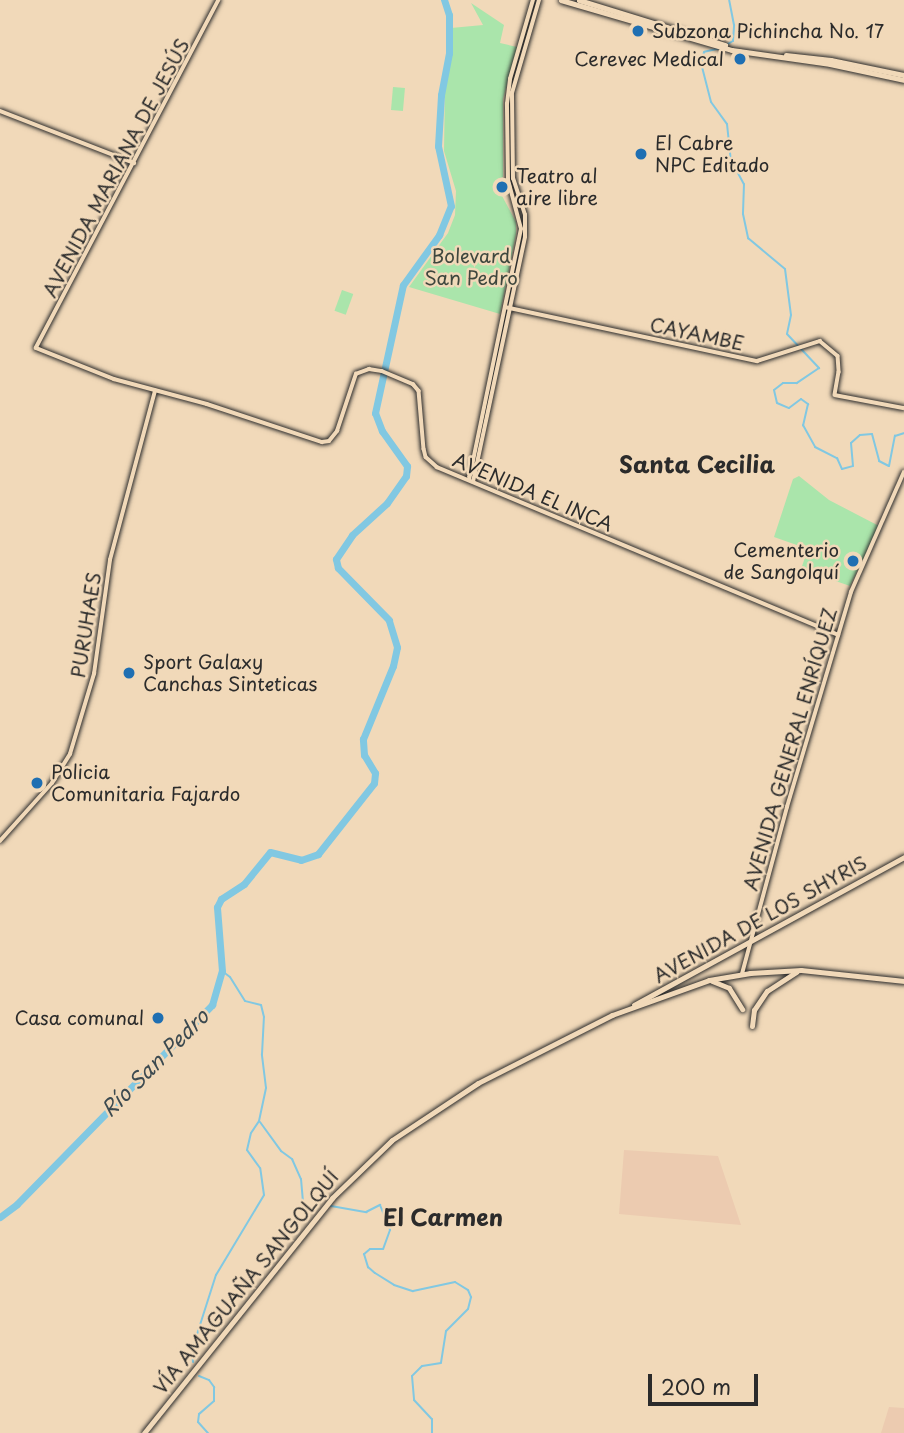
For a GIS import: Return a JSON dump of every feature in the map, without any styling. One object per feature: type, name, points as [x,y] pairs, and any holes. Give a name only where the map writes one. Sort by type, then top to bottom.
[{"type":"highway","name":"VÍA AMAGUAÑA SANGOLQUÍ","points":[[144,1433],[317,1214],[392,1140],[478,1083],[631,1007],[709,980],[750,973],[801,970],[904,981]]},
{"type":"highway","points":[[752,1026],[754,1010],[767,990],[801,970]]},
{"type":"highway","points":[[709,980],[728,986],[743,1009]]},
{"type":"main road","points":[[561,0],[733,49],[904,78]]},
{"type":"main road","points":[[579,0],[712,43]]},
{"type":"main road","name":"AVENIDA DE LOS SHYRIS","points":[[631,1007],[750,939],[904,857]]},
{"type":"street","name":"AVENIDA MARIANA DE JESÚS","points":[[36,348],[219,0]]},
{"type":"street","points":[[508,307],[521,229],[508,180],[508,93],[533,0]]},
{"type":"street","points":[[471,481],[526,226],[513,179],[512,93],[539,0]]},
{"type":"street","points":[[0,111],[134,163]]},
{"type":"street","name":"CAYAMBE","points":[[508,307],[757,361],[820,341],[838,356],[839,372],[835,395],[904,408]]},
{"type":"street","name":"AVENIDA EL INCA","points":[[36,348],[114,379],[207,404],[321,442],[329,441],[337,431],[356,374],[369,369],[382,371],[404,379],[415,386],[421,395],[426,457],[437,467],[838,635]]},
{"type":"street","name":"PURUHAES","points":[[0,841],[52,783],[70,754],[94,674],[110,560],[155,391]]},
{"type":"street","name":"AVENIDA GENERAL ENRÍQUEZ","points":[[742,974],[851,592],[904,472]]},
{"type":"street","name":"AVENIDA GENERAL ENRÍQUEZ","points":[[747,961],[750,973]]},
{"type":"shaded area","points":[[624,1150],[718,1156],[741,1225],[619,1214]]},
{"type":"shaded area","points":[[889,1407],[904,1408],[904,1433],[881,1433]]},
{"type":"green space","name":"Bolevard San Pedro","points":[[471,3],[504,25],[500,43],[517,47],[503,99],[503,177],[495,182],[495,190],[501,194],[516,222],[500,314],[409,287],[448,233],[455,215],[456,191],[444,151],[445,87],[452,50],[451,28],[483,25]]},
{"type":"green space","points":[[393,87],[405,88],[403,111],[391,110]]},
{"type":"green space","points":[[342,290],[353,294],[346,315],[334,311]]},
{"type":"green space","points":[[799,476],[829,500],[879,526],[850,586],[801,569],[808,549],[774,537],[793,479]]},
{"type":"waterway","name":"Río San Pedro","points":[[0,1217],[17,1204],[212,1005],[222,971],[217,907],[221,899],[244,884],[270,852],[301,860],[318,854],[374,783],[375,773],[364,755],[363,739],[393,666],[397,647],[389,620],[338,568],[336,559],[352,535],[387,503],[406,476],[407,466],[382,431],[375,413],[403,285],[439,235],[451,206],[438,146],[441,95],[449,53],[449,15],[444,0]]},
{"type":"waterway","points":[[726,45],[733,41],[734,25],[729,0]]},
{"type":"waterway","points":[[721,48],[704,52],[701,63],[711,102],[727,124],[731,160],[744,184],[743,214],[748,238],[785,269],[791,315],[787,334],[819,368],[797,383],[783,383],[774,390],[777,403],[789,408],[801,399],[808,404],[803,425],[815,447],[837,458],[842,469],[853,466],[851,443],[860,435],[872,434],[879,461],[889,466],[895,436],[904,433]]},
{"type":"waterway","points":[[193,1362],[192,1350],[216,1275],[264,1195],[260,1168],[247,1150],[251,1133],[259,1121],[266,1088],[262,1054],[264,1017],[261,1005],[245,1001],[230,977],[222,971]]},
{"type":"waterway","points":[[260,1122],[281,1151],[292,1159],[301,1179],[303,1204],[312,1209]]},
{"type":"waterway","points":[[331,1206],[366,1212],[380,1205],[390,1230],[383,1249],[370,1249],[364,1254],[368,1267],[394,1285],[413,1291],[455,1282],[468,1290],[471,1297],[468,1309],[446,1331],[441,1363],[422,1366],[412,1376],[414,1400],[432,1419],[432,1433]]},
{"type":"waterway","points":[[199,1376],[209,1380],[214,1387],[214,1401],[199,1414],[198,1422],[208,1433]]},
{"type":"place","name":"Subzona Pichincha No. 17","points":[[638,31]]},
{"type":"place","name":"Cerevec Medical","points":[[740,59]]},
{"type":"place","name":"El Cabre NPC Editado","points":[[641,154]]},
{"type":"place","name":"Teatro al aire libre","points":[[502,187]]},
{"type":"place","name":"Cementerio de Sangolquí","points":[[853,561]]},
{"type":"place","name":"Sport Galaxy Canchas Sinteticas","points":[[129,673]]},
{"type":"place","name":"Policia Comunitaria Fajardo","points":[[37,783]]},
{"type":"place","name":"Casa comunal","points":[[158,1018]]},
{"type":"district","name":"Santa Cecilia","points":[[697,464]]},
{"type":"district","name":"El Carmen","points":[[443,1217]]}]
